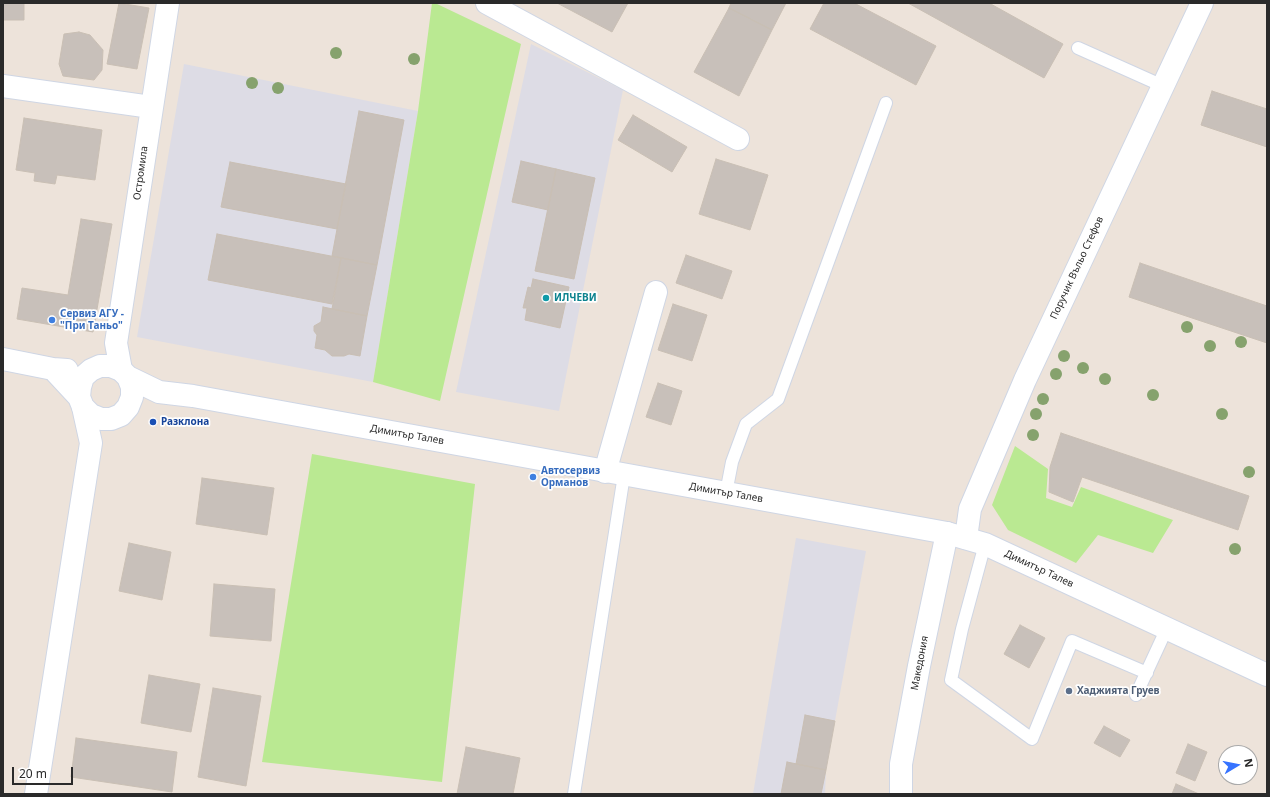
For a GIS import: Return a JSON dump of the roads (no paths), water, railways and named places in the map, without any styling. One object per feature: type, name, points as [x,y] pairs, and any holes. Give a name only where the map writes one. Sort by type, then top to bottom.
[{"type":"street","name":"Остромила","points":[[110,371],[116,343],[168,3]]},
{"type":"street","points":[[487,3],[738,138]]},
{"type":"street","name":"Поручик Въльо Стефов","points":[[966,538],[970,509],[1025,380],[1202,3]]},
{"type":"street","points":[[3,86],[151,107]]},
{"type":"street","points":[[615,473],[656,292]]},
{"type":"street","points":[[3,359],[53,369],[110,371],[132,387],[132,397],[91,443]]},
{"type":"street","points":[[53,369],[91,415],[101,419],[119,413],[159,392]]},
{"type":"street","points":[[36,794],[91,443],[81,402],[80,387],[83,377],[110,371]]},
{"type":"street","name":"Димитър Талев","points":[[110,371],[159,392],[209,399],[966,538],[1267,674]]},
{"type":"street","name":"Македония","points":[[900,794],[901,764],[919,666],[966,538]]},
{"type":"lane","points":[[1078,48],[1163,86]]},
{"type":"lane","points":[[726,493],[732,462],[746,424],[778,399],[886,103]]},
{"type":"lane","points":[[574,794],[615,473]]},
{"type":"lane","points":[[966,538],[962,629],[951,680],[1032,739],[1072,641],[1147,673]]},
{"type":"lane","points":[[1136,695],[1167,628]]},
{"type":"place","name":"ИЛЧЕВИ","points":[[546,298]]},
{"type":"place","name":"Сервиз АГУ - \"При Таньо\"","points":[[52,320]]},
{"type":"place","name":"Разклона","points":[[153,422]]},
{"type":"place","name":"Автосервиз Орманов","points":[[533,477]]},
{"type":"place","name":"Хаджията Груев","points":[[1069,691]]}]
